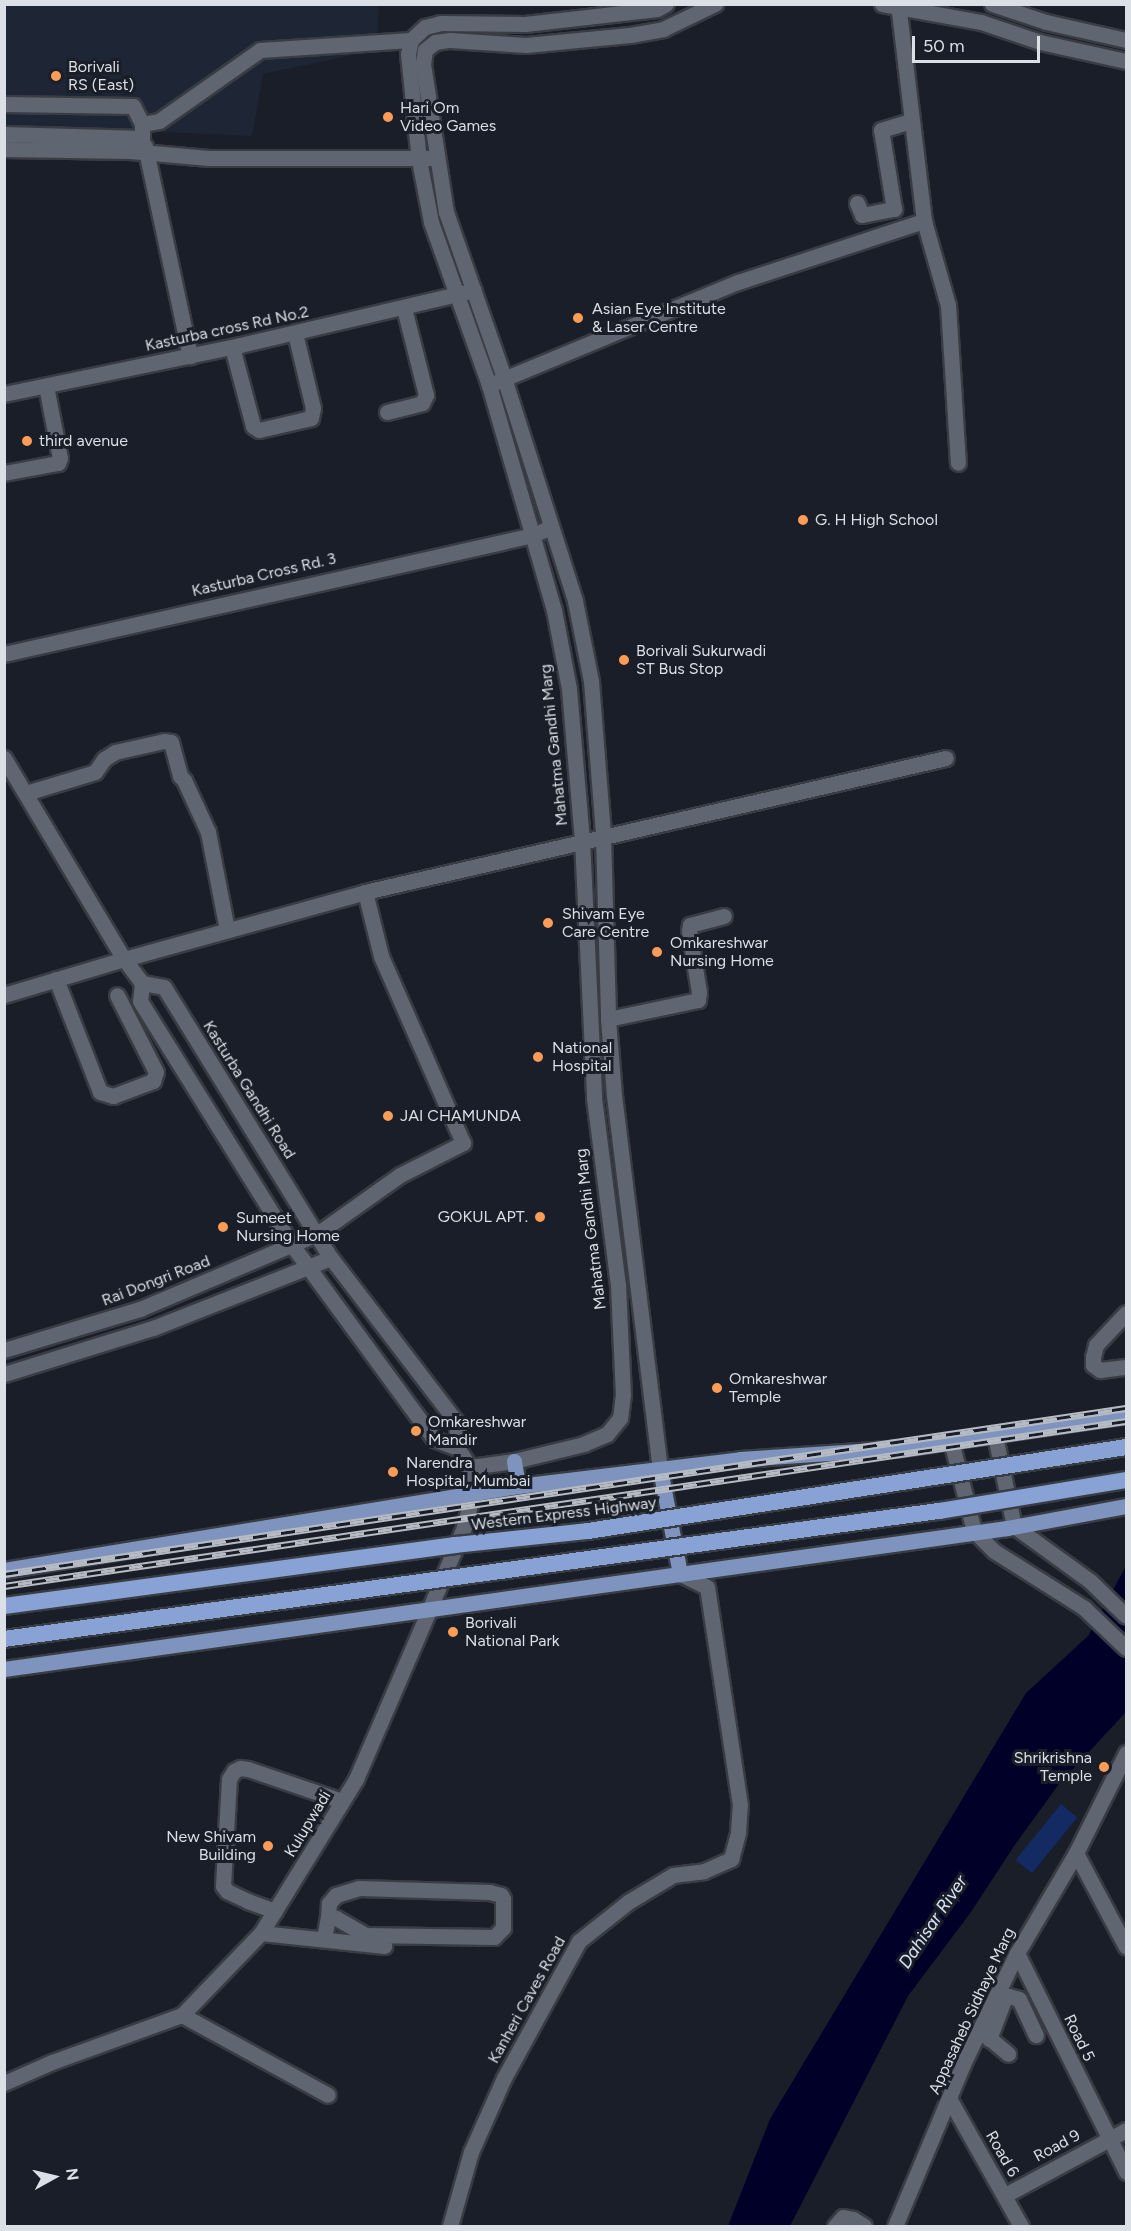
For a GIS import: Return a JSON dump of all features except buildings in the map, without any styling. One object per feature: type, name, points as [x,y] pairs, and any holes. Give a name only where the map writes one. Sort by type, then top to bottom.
[{"type":"highway","name":"Western Express Highway","points":[[4,1606],[455,1545],[588,1532],[1126,1447]]},
{"type":"highway","points":[[4,1639],[939,1511],[1126,1480]]},
{"type":"main road","points":[[4,1570],[495,1489],[740,1459],[903,1448],[1126,1415]]},
{"type":"main road","points":[[514,1461],[518,1486]]},
{"type":"main road","points":[[660,1469],[680,1574]]},
{"type":"main road","points":[[4,1669],[1014,1526],[1122,1507],[1126,1494]]},
{"type":"street","points":[[660,1469],[634,1269],[608,1018],[603,835],[591,681],[575,601],[504,378],[446,212],[423,64],[425,50],[435,42],[450,40],[526,45],[630,35],[664,28],[715,4]]},
{"type":"street","points":[[882,4],[981,22],[1040,42],[1126,61]]},
{"type":"street","points":[[992,4],[1046,22],[1126,40]]},
{"type":"street","points":[[898,6],[910,121],[924,221],[948,305],[958,463]]},
{"type":"street","points":[[4,134],[142,131],[260,50],[411,40],[425,27],[441,23],[525,24],[661,7],[664,28]]},
{"type":"street","points":[[1040,42],[1046,22]]},
{"type":"street","points":[[525,24],[526,45]]},
{"type":"street","points":[[411,40],[425,50]]},
{"type":"street","name":"Mahatma Gandhi Marg","points":[[411,40],[408,54],[419,160],[431,222],[489,385],[554,610],[569,689],[582,840],[594,1098],[618,1285],[623,1394],[620,1418],[607,1434],[584,1444],[514,1461],[470,1467]]},
{"type":"street","points":[[4,104],[133,106],[148,153],[189,356]]},
{"type":"street","points":[[856,203],[862,216],[894,209],[881,130],[910,121]]},
{"type":"street","points":[[4,149],[148,153],[209,158],[419,160],[437,158]]},
{"type":"street","points":[[489,385],[738,282],[924,221]]},
{"type":"street","name":"Kasturba cross Rd No.2","points":[[4,394],[232,347],[474,290]]},
{"type":"street","points":[[387,412],[422,403],[426,395],[404,308]]},
{"type":"street","points":[[232,347],[253,426],[260,430],[311,418],[313,408],[295,333]]},
{"type":"street","points":[[4,473],[58,463],[60,458],[46,386]]},
{"type":"street","name":"Kasturba Cross Rd. 3","points":[[4,654],[533,535],[551,526]]},
{"type":"street","points":[[26,794],[95,772],[104,759],[115,752],[164,741],[171,742],[180,776],[208,832],[227,930]]},
{"type":"street","points":[[4,758],[124,959],[142,983],[140,1001],[292,1245],[434,1439],[457,1448]]},
{"type":"street","points":[[4,995],[365,892],[603,835],[946,758]]},
{"type":"street","name":"Rai Dongri Road","points":[[4,1350],[140,1310],[317,1234],[400,1175],[463,1143],[381,956],[365,892]]},
{"type":"street","points":[[608,1018],[698,1000],[699,992],[690,925],[724,916]]},
{"type":"street","points":[[56,980],[100,1092],[113,1096],[153,1081],[156,1072],[117,995]]},
{"type":"street","name":"Kasturba Gandhi Road","points":[[142,983],[164,987],[331,1258],[456,1423],[457,1448]]},
{"type":"street","points":[[4,1374],[153,1328],[308,1269],[331,1258]]},
{"type":"street","points":[[1126,1313],[1096,1346],[1093,1365],[1100,1370],[1126,1367]]},
{"type":"street","points":[[33,1342],[38,1364]]},
{"type":"street","points":[[995,1436],[1014,1526],[1090,1581],[1126,1616]]},
{"type":"street","points":[[951,1441],[974,1531],[994,1551],[1075,1602],[1126,1648]]},
{"type":"street","name":"Kulupwadi","points":[[4,2083],[52,2062],[182,2014],[261,1933],[356,1779],[464,1527],[473,1493],[470,1467],[457,1448]]},
{"type":"street","name":"Kanheri Caves Road","points":[[450,2226],[471,2152],[504,2078],[579,1941],[628,1902],[674,1875],[704,1871],[731,1859],[738,1832],[740,1805],[707,1587],[680,1574]]},
{"type":"street","name":"Appasaheb Sidhaye Marg","points":[[895,2226],[950,2100],[984,2035],[1017,1953],[1076,1853],[1126,1753]]},
{"type":"street","points":[[275,1911],[227,1891],[223,1886],[230,1779],[234,1771],[240,1768],[248,1769],[342,1801]]},
{"type":"street","points":[[1076,1853],[1126,1946]]},
{"type":"street","points":[[324,1939],[327,1917],[329,1903],[336,1895],[359,1888],[490,1892],[501,1895],[503,1899],[503,1928],[494,1937],[365,1935],[336,1918],[327,1917]]},
{"type":"street","points":[[261,1933],[384,1946]]},
{"type":"street","name":"Road 5","points":[[1017,1953],[1126,2172]]},
{"type":"street","points":[[1008,2054],[984,2035],[1008,1996],[1018,1999],[1036,2035]]},
{"type":"street","points":[[1026,2016],[1042,2004]]},
{"type":"street","points":[[182,2014],[328,2095]]},
{"type":"street","name":"Road 6","points":[[950,2100],[1022,2226]]},
{"type":"street","name":"Road 9","points":[[1005,2195],[1126,2130]]},
{"type":"street","points":[[836,2226],[843,2217],[853,2218],[864,2226]]},
{"type":"shaded area","points":[[5,5],[379,5],[376,50],[263,74],[252,136],[5,125]]},
{"type":"shaded area","points":[[1061,1804],[1077,1817],[1032,1873],[1016,1860]]},
{"type":"water","name":"Dahisar River","points":[[1126,1566],[1126,1712],[1059,1784],[1014,1846],[971,1912],[908,1996],[790,2226],[728,2226],[770,2119],[1026,1693],[1088,1636]]},
{"type":"railway","points":[[4,1574],[1126,1408]]},
{"type":"railway","points":[[4,1586],[1126,1421]]},
{"type":"place","name":"Borivali RS (East)","points":[[56,76]]},
{"type":"place","name":"Hari Om Video Games","points":[[388,117]]},
{"type":"place","name":"Asian Eye Institute & Laser Centre","points":[[578,318]]},
{"type":"place","name":"third avenue","points":[[27,441]]},
{"type":"place","name":"G. H High School","points":[[803,520]]},
{"type":"place","name":"Borivali Sukurwadi ST Bus Stop","points":[[624,660]]},
{"type":"place","name":"Shivam Eye Care Centre","points":[[548,923]]},
{"type":"place","name":"Omkareshwar Nursing Home","points":[[657,952]]},
{"type":"place","name":"National Hospital","points":[[538,1057]]},
{"type":"place","name":"JAI CHAMUNDA","points":[[388,1116]]},
{"type":"place","name":"GOKUL APT.","points":[[540,1217]]},
{"type":"place","name":"Sumeet Nursing Home","points":[[223,1227]]},
{"type":"place","name":"Omkareshwar Temple","points":[[717,1388]]},
{"type":"place","name":"Omkareshwar Mandir","points":[[416,1431]]},
{"type":"place","name":"Narendra Hospital, Mumbai","points":[[393,1472]]},
{"type":"place","name":"Borivali National Park","points":[[453,1632]]},
{"type":"place","name":"Shrikrishna Temple","points":[[1104,1767]]},
{"type":"place","name":"New Shivam Building","points":[[268,1846]]}]
